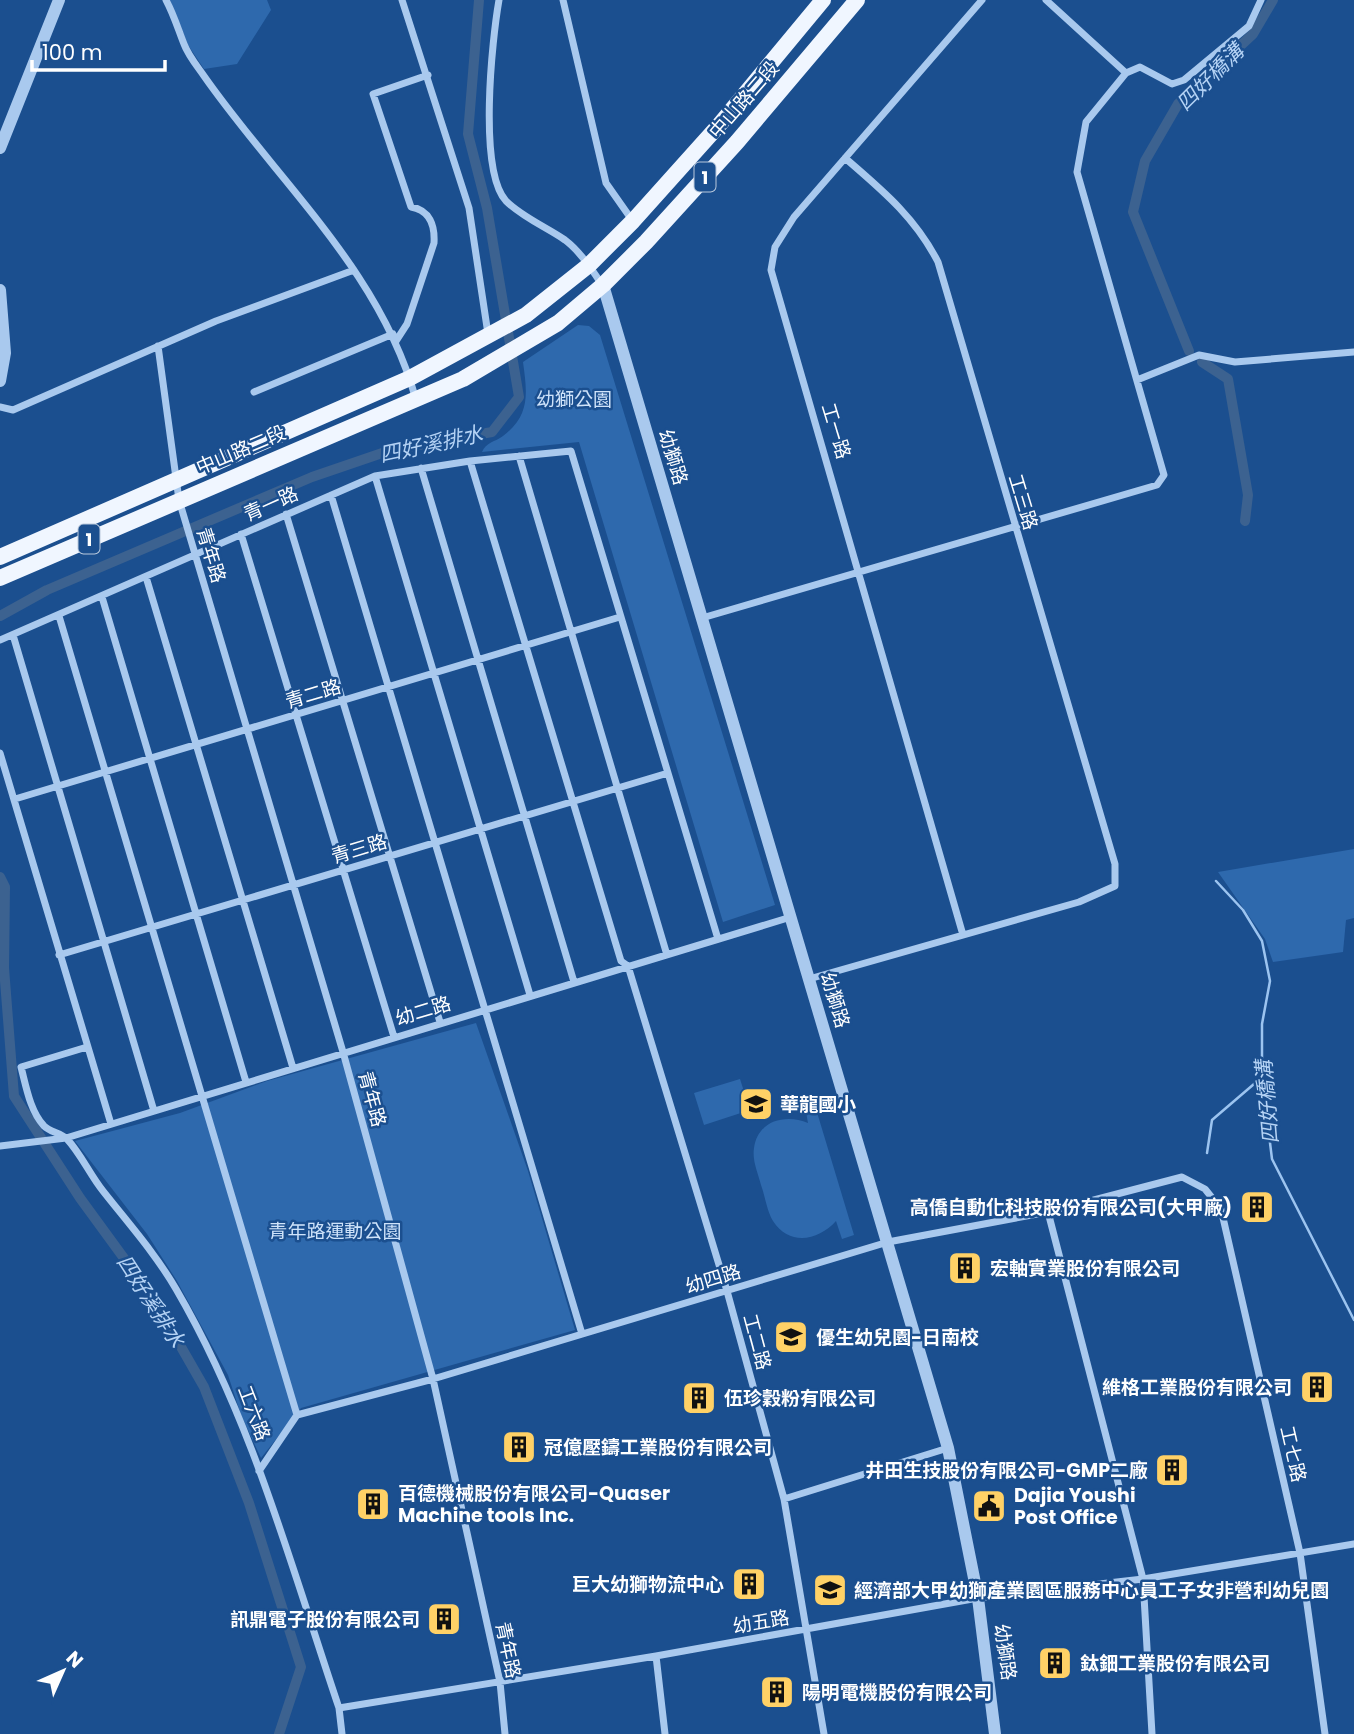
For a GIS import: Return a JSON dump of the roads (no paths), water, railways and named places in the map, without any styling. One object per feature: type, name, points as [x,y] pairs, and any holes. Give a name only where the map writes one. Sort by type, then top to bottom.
[{"type":"main road","name":"中山路二段","points":[[0,557],[410,378],[526,315],[589,265],[633,220],[720,124],[823,0]]},
{"type":"main road","name":"中山路二段","points":[[0,578],[416,401],[537,337],[603,285],[737,142],[857,0]]},
{"type":"street","points":[[0,148],[59,0]]},
{"type":"street","points":[[166,0],[185,47],[206,78],[322,224],[354,270],[395,337],[416,401]]},
{"type":"street","points":[[402,0],[469,208],[488,338]]},
{"type":"street","points":[[499,0],[491,47],[491,162],[505,200],[567,241],[603,285]]},
{"type":"street","points":[[563,0],[606,183],[633,220]]},
{"type":"street","name":"工一路","points":[[963,935],[862,574],[771,270],[775,247],[794,217],[982,0]]},
{"type":"street","points":[[1046,0],[1126,73]]},
{"type":"street","points":[[702,618],[862,574],[1157,485],[1164,475],[1077,173],[1086,122],[1126,73],[1140,67],[1172,84],[1184,80],[1249,26],[1261,0]]},
{"type":"street","points":[[254,392],[395,337],[407,324],[434,243],[435,230],[429,217],[419,208],[411,207],[373,94],[428,75]]},
{"type":"street","name":"工三路","points":[[845,158],[905,211],[925,236],[938,261],[1115,864],[1115,886],[1079,902],[963,935]]},
{"type":"street","points":[[0,407],[13,410],[287,292],[354,270]]},
{"type":"street","name":"幼獅路","points":[[603,285],[948,1448],[978,1598],[995,1734]]},
{"type":"street","points":[[0,290],[5,353],[0,381]]},
{"type":"street","name":"青年路","points":[[158,346],[179,500],[343,1052],[433,1379],[500,1682],[505,1734]]},
{"type":"street","points":[[1137,380],[1199,355],[1235,362],[1354,352]]},
{"type":"street","name":"青一路","points":[[0,640],[375,476],[471,461],[571,451],[620,617]]},
{"type":"street","points":[[519,456],[667,955]]},
{"type":"street","name":"工二路","points":[[471,461],[621,961],[628,966],[727,1291],[784,1499],[809,1629],[824,1734]]},
{"type":"street","points":[[421,468],[527,815],[574,982]]},
{"type":"street","points":[[375,476],[530,995]]},
{"type":"street","points":[[331,495],[582,1334]]},
{"type":"street","points":[[286,514],[440,1022]]},
{"type":"street","points":[[241,534],[298,714],[394,1037]]},
{"type":"street","points":[[146,577],[293,1068]]},
{"type":"street","points":[[102,597],[246,1082]]},
{"type":"street","points":[[59,616],[297,1415],[259,1471]]},
{"type":"street","points":[[620,617],[718,939]]},
{"type":"street","name":"青二路","points":[[15,799],[620,617]]},
{"type":"street","points":[[13,635],[60,786],[154,1111]]},
{"type":"street","points":[[0,753],[111,1124]]},
{"type":"street","name":"青三路","points":[[59,955],[668,773]]},
{"type":"street","name":"幼二路","points":[[0,1146],[66,1138],[791,917]]},
{"type":"street","points":[[809,979],[963,935]]},
{"type":"street","points":[[66,1138],[46,1128],[38,1118],[21,1067],[87,1047]]},
{"type":"street","name":"工六路","points":[[66,1138],[102,1191],[144,1238],[213,1356],[259,1471],[339,1708],[342,1734]]},
{"type":"street","name":"幼四路","points":[[297,1415],[433,1379],[888,1242],[1048,1212],[1182,1178],[1205,1189]]},
{"type":"street","name":"工七路","points":[[1205,1189],[1221,1209],[1300,1553],[1325,1734]]},
{"type":"street","points":[[1048,1212],[1143,1579],[1152,1734]]},
{"type":"street","points":[[784,1499],[948,1448]]},
{"type":"street","name":"幼五路","points":[[339,1708],[656,1656],[978,1598],[1143,1579],[1354,1544]]},
{"type":"street","points":[[656,1656],[665,1734]]},
{"type":"waterway","name":"四好溪排水","points":[[0,616],[47,590],[312,477],[391,450],[492,432],[519,397],[487,208],[468,134],[479,0]]},
{"type":"waterway","name":"四好橋溝","points":[[1189,351],[1133,212],[1145,161],[1178,104],[1253,34],[1273,0]]},
{"type":"waterway","name":"四好橋溝","points":[[1202,362],[1228,379],[1248,495],[1245,521]]},
{"type":"waterway","name":"四好溪排水","points":[[0,877],[5,887],[4,968],[14,1096],[80,1198],[153,1298],[204,1387],[249,1503],[301,1667],[279,1734]]},
{"type":"waterway","name":"四好橋溝","points":[[1216,881],[1243,910],[1262,941],[1270,981],[1262,1024],[1262,1078],[1272,1159],[1354,1320]]},
{"type":"waterway","points":[[1207,1153],[1212,1120],[1261,1078]]},
{"type":"place","name":"華龍國小","points":[[756,1104]]},
{"type":"place","name":"高僑自動化科技股份有限公司(大甲廠)","points":[[1257,1207]]},
{"type":"place","name":"宏軸實業股份有限公司","points":[[965,1268]]},
{"type":"place","name":"優生幼兒園-日南校","points":[[791,1337]]},
{"type":"place","name":"維格工業股份有限公司","points":[[1317,1387]]},
{"type":"place","name":"伍珍穀粉有限公司","points":[[699,1398]]},
{"type":"place","name":"冠億壓鑄工業股份有限公司","points":[[519,1447]]},
{"type":"place","name":"井田生技股份有限公司-GMP二廠","points":[[1172,1470]]},
{"type":"place","name":"百德機械股份有限公司-Quaser Machine tools Inc.","points":[[373,1504]]},
{"type":"place","name":"Dajia Youshi Post Office","points":[[989,1506]]},
{"type":"place","name":"巨大幼獅物流中心","points":[[749,1584]]},
{"type":"place","name":"經濟部大甲幼獅產業園區服務中心員工子女非營利幼兒園","points":[[830,1590]]},
{"type":"place","name":"訊鼎電子股份有限公司","points":[[444,1619]]},
{"type":"place","name":"鈦鈿工業股份有限公司","points":[[1055,1663]]},
{"type":"place","name":"陽明電機股份有限公司","points":[[777,1692]]},
{"type":"park label","name":"幼獅公園","points":[[574,399]]},
{"type":"park label","name":"青年路運動公園","points":[[335,1231]]}]
